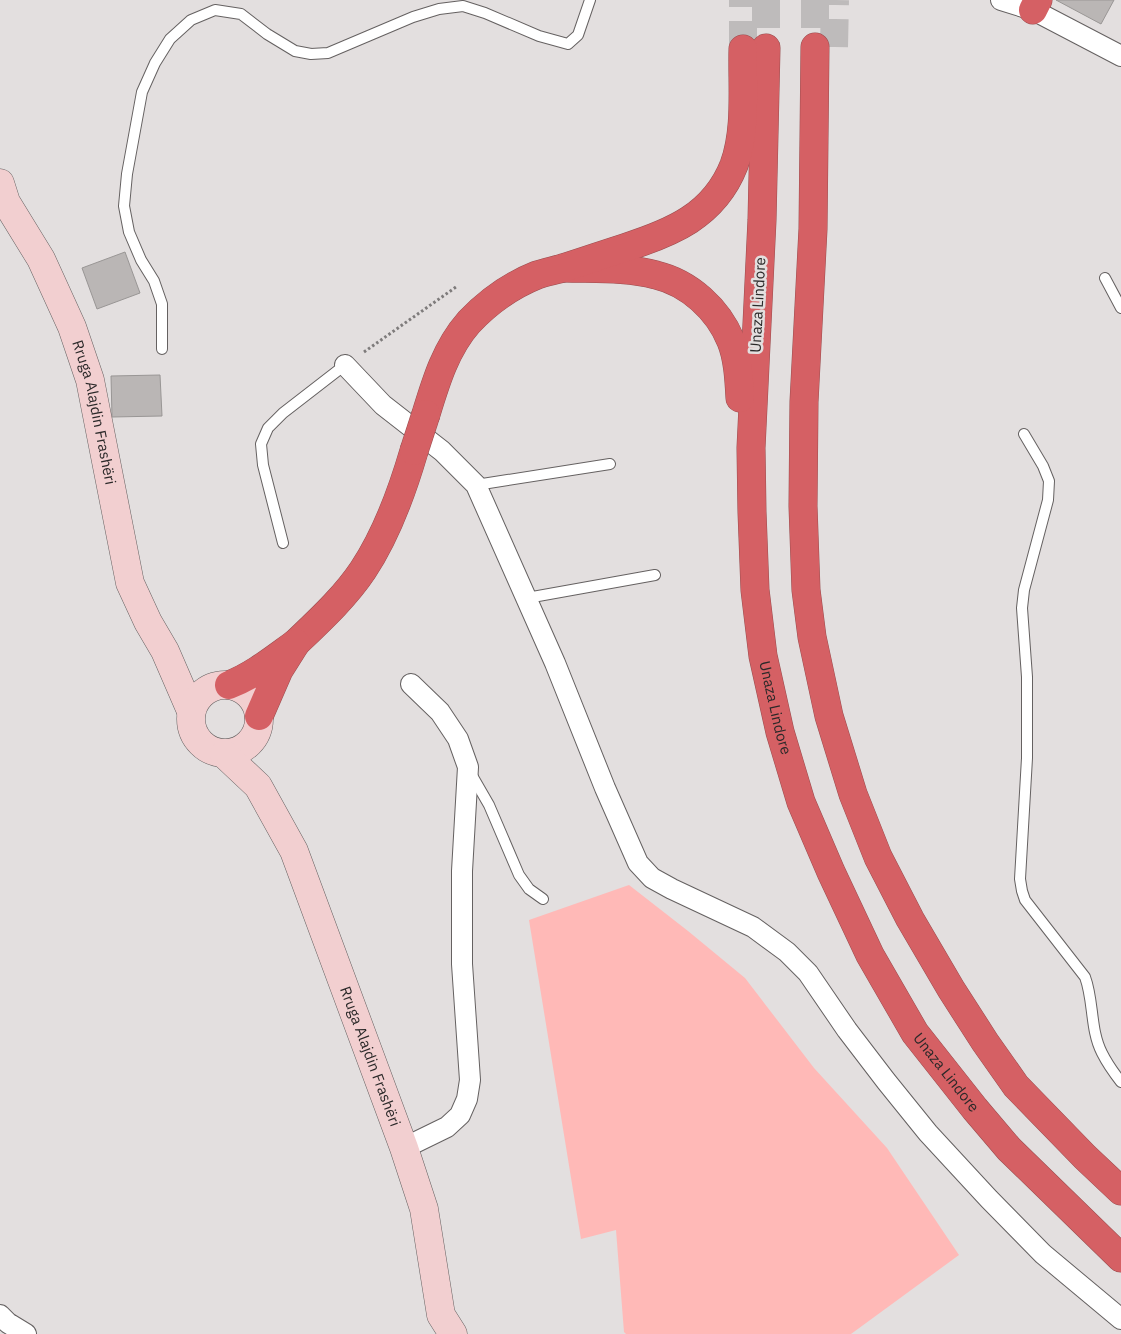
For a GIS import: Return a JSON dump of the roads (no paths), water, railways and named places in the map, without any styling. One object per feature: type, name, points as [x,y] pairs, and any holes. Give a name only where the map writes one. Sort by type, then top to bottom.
[{"type":"highway","points":[[824,47],[814,126],[813,229],[804,402],[803,506],[806,590],[812,637],[829,716],[853,794],[878,856],[910,919],[951,989],[1016,1086],[1085,1157],[1121,1190]]},
{"type":"highway","name":"Unaza Lindore","points":[[564,268],[661,236],[692,219],[715,198],[733,167],[737,155],[754,49],[762,220],[751,448],[755,590],[763,656],[780,732],[801,802],[870,955],[915,1033],[974,1109],[1009,1149],[1121,1258]]},
{"type":"highway","points":[[208,695],[238,682],[296,643],[341,597],[367,563],[388,524],[403,487],[442,366],[460,334],[495,299],[513,287],[538,275],[564,268],[636,272],[656,275],[675,282],[694,292],[720,320],[731,342],[736,363],[740,394],[750,612],[763,692],[784,777],[812,854],[854,942],[893,1012],[915,1033]]},
{"type":"highway","points":[[256,728],[279,670],[296,643]]},
{"type":"main road","name":"Rruga Alajdin Frashëri","points":[[0,183],[6,202],[41,259],[72,328],[90,380],[130,583],[148,622],[165,650],[208,695]]},
{"type":"main road","name":"Rruga Alajdin Frashëri","points":[[208,695],[240,688],[254,701],[258,786]]},
{"type":"main road","name":"Rruga Alajdin Frashëri","points":[[208,695],[192,731],[204,747],[224,754],[258,786],[294,851],[404,1148],[424,1209],[441,1315],[453,1334]]},
{"type":"main road","points":[[224,754],[240,750],[256,728]]},
{"type":"street","points":[[1001,0],[1036,5],[1121,56]]},
{"type":"street","points":[[345,365],[383,405],[442,451],[476,485],[555,662],[605,788],[638,863],[652,878],[753,927],[787,952],[808,973],[847,1030],[928,1133],[1042,1254],[1121,1319]]},
{"type":"street","points":[[404,1148],[448,1128],[460,1115],[467,1099],[470,1080],[462,964],[462,870],[468,767],[458,739],[440,712],[411,684]]},
{"type":"street","points":[[0,1315],[8,1323],[26,1334]]},
{"type":"lane","points":[[162,349],[162,304],[154,281],[141,260],[129,232],[124,206],[127,174],[142,92],[155,63],[170,39],[191,20],[216,10],[241,14],[267,34],[295,51],[310,54],[328,53],[413,17],[439,9],[463,6],[485,13],[538,36],[568,44],[578,35],[590,0]]},
{"type":"lane","points":[[1105,278],[1121,308]]},
{"type":"lane","points":[[283,543],[263,465],[261,444],[268,428],[283,413],[345,365]]},
{"type":"lane","points":[[1024,434],[1043,466],[1049,481],[1048,500],[1024,590],[1022,608],[1027,677],[1027,758],[1020,879],[1026,900],[1085,977],[1096,1035],[1102,1053],[1121,1082]]},
{"type":"lane","points":[[476,485],[610,464]]},
{"type":"lane","points":[[527,598],[655,575]]},
{"type":"lane","points":[[468,767],[489,805],[519,875],[529,890],[543,899]]},
{"type":"tunnel","points":[[743,0],[743,49]]},
{"type":"tunnel","points":[[766,0],[766,48]]},
{"type":"tunnel","points":[[815,0],[815,47]]},
{"type":"tunnel","points":[[834,47],[835,0]]}]
